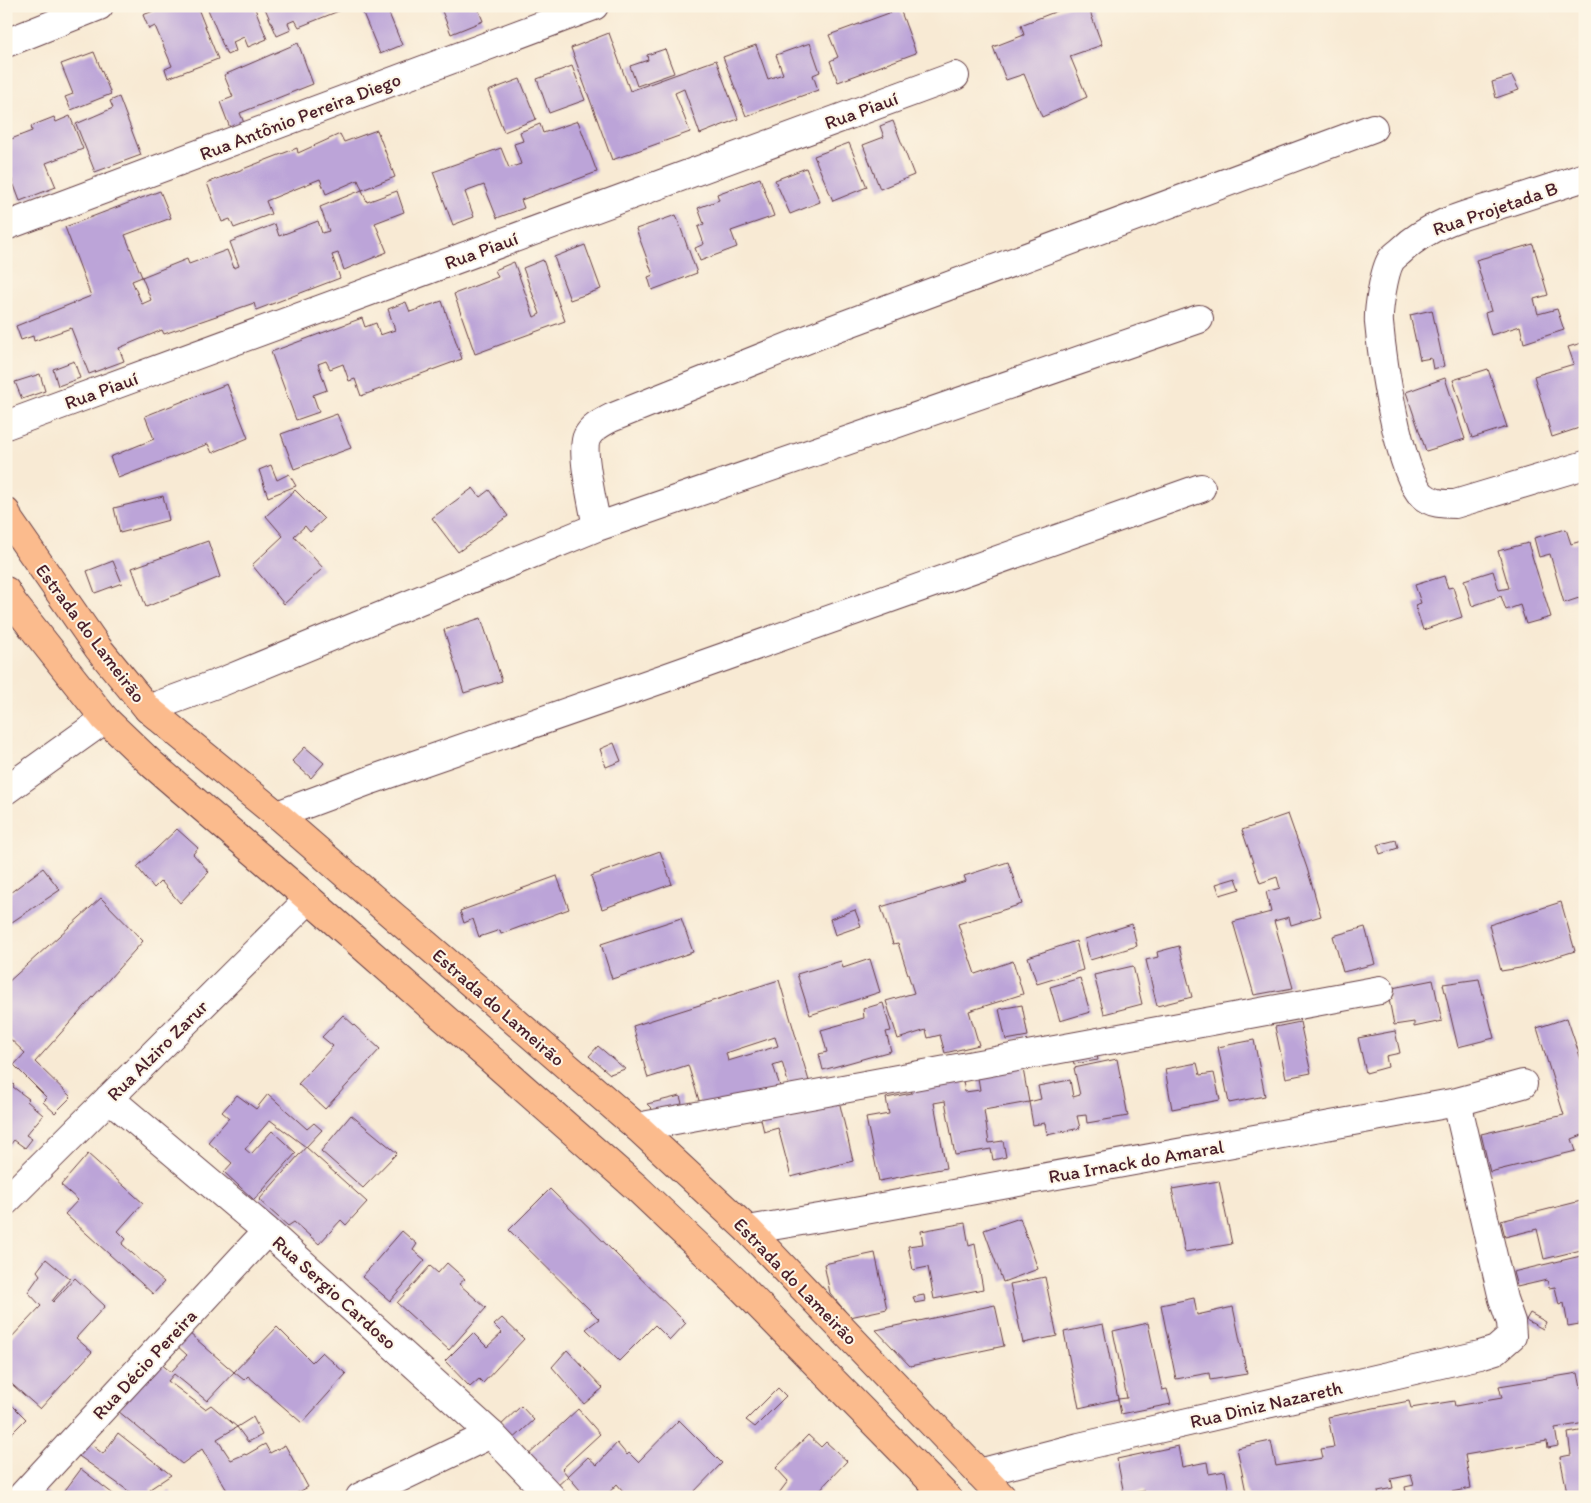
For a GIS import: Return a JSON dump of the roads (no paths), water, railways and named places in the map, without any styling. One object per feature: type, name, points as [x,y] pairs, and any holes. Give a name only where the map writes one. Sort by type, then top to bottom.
[{"type":"main road","name":"Estrada do Lameirão","points":[[6,512],[62,598],[98,648],[148,709],[277,815],[638,1127],[748,1230],[1002,1497]]},
{"type":"main road","name":"Estrada do Lameirão","points":[[9,600],[105,719],[153,766],[309,899],[637,1188],[737,1283],[947,1497]]},
{"type":"street","points":[[6,43],[99,6]]},
{"type":"street","name":"Rua Antônio Pereira Diego","points":[[6,226],[594,6]]},
{"type":"street","name":"Rua Piauí","points":[[6,425],[956,76]]},
{"type":"street","points":[[597,527],[584,454],[586,439],[594,427],[611,418],[833,329],[1373,128]]},
{"type":"street","name":"Rua Projetada B","points":[[1585,177],[1445,222],[1414,238],[1391,261],[1382,291],[1379,322],[1400,446],[1416,486],[1422,495],[1436,502],[1455,504],[1585,465]]},
{"type":"street","points":[[148,709],[224,681],[597,527],[1199,319]]},
{"type":"street","points":[[277,815],[371,780],[1201,488]]},
{"type":"street","points":[[6,790],[105,719]]},
{"type":"street","name":"Rua Alziro Zarur","points":[[6,1201],[309,899]]},
{"type":"street","points":[[638,1127],[1380,990]]},
{"type":"street","name":"Rua Irnack do Amaral","points":[[748,1230],[868,1210],[1457,1102],[1523,1084]]},
{"type":"street","name":"Rua Sergio Cardoso","points":[[109,1098],[267,1231],[491,1434],[551,1497]]},
{"type":"street","name":"Rua Diniz Nazareth","points":[[979,1473],[1089,1445],[1496,1350],[1512,1336],[1511,1322],[1503,1299],[1457,1102]]},
{"type":"street","name":"Rua Décio Pereira","points":[[21,1497],[267,1231]]},
{"type":"street","points":[[360,1497],[491,1434]]}]
